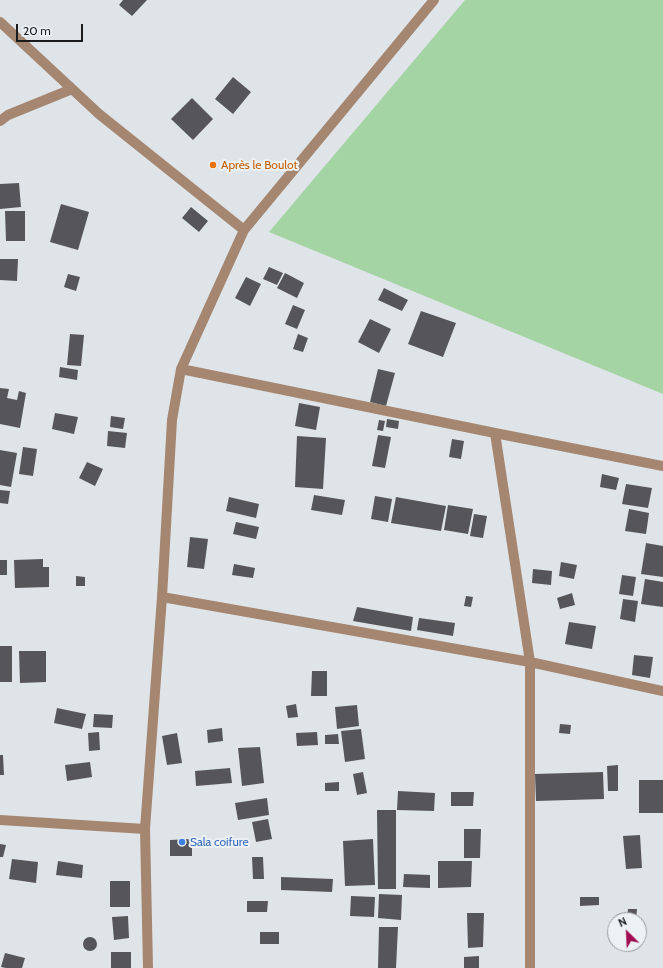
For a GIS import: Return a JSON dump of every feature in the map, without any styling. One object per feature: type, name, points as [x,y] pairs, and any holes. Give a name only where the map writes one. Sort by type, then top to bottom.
[{"type":"street","points":[[148,968],[145,829],[162,597],[172,420],[181,370],[244,230],[434,0]]},
{"type":"street","points":[[0,22],[99,114],[244,230]]},
{"type":"street","points":[[0,121],[8,115],[72,89]]},
{"type":"street","points":[[181,370],[663,466]]},
{"type":"street","points":[[495,433],[530,662],[530,968]]},
{"type":"street","points":[[162,597],[530,662],[663,691]]},
{"type":"street","points":[[0,820],[145,829]]},
{"type":"green space","points":[[465,0],[663,0],[663,394],[269,232]]},
{"type":"building","points":[[123,0],[147,0],[132,16],[119,5]]},
{"type":"building","points":[[233,77],[251,92],[233,114],[215,99]]},
{"type":"building","points":[[192,98],[213,119],[193,140],[171,119]]},
{"type":"building","points":[[19,183],[21,207],[0,209],[0,184]]},
{"type":"building","points":[[61,204],[89,212],[78,250],[50,242]]},
{"type":"building","points":[[191,207],[208,221],[199,232],[182,218]]},
{"type":"building","points":[[5,211],[25,211],[25,241],[6,241]]},
{"type":"building","points":[[0,259],[18,259],[17,281],[0,280]]},
{"type":"building","points":[[269,267],[283,273],[277,285],[263,279]]},
{"type":"building","points":[[285,273],[304,283],[297,298],[277,288]]},
{"type":"building","points":[[68,274],[80,277],[76,291],[64,287]]},
{"type":"building","points":[[246,277],[261,284],[250,306],[235,298]]},
{"type":"building","points":[[384,288],[408,300],[402,311],[378,300]]},
{"type":"building","points":[[293,305],[305,310],[297,329],[285,324]]},
{"type":"building","points":[[421,311],[456,323],[443,357],[408,344]]},
{"type":"building","points":[[370,319],[391,329],[379,353],[358,342]]},
{"type":"building","points":[[70,334],[84,335],[81,366],[67,365]]},
{"type":"building","points":[[298,334],[308,338],[303,352],[293,349]]},
{"type":"building","points":[[60,367],[78,370],[77,380],[59,377]]},
{"type":"building","points":[[378,369],[395,373],[386,406],[370,402]]},
{"type":"building","points":[[0,388],[9,389],[7,398],[17,400],[19,391],[26,393],[20,428],[0,424]]},
{"type":"building","points":[[299,403],[320,407],[316,430],[295,426]]},
{"type":"building","points":[[55,413],[78,417],[74,434],[52,429]]},
{"type":"building","points":[[111,416],[125,418],[123,429],[110,427]]},
{"type":"building","points":[[387,419],[399,421],[398,429],[386,427]]},
{"type":"building","points":[[379,420],[385,421],[383,431],[377,430]]},
{"type":"building","points":[[108,431],[127,433],[125,448],[107,446]]},
{"type":"building","points":[[378,435],[391,437],[385,468],[372,466]]},
{"type":"building","points":[[297,436],[326,438],[323,489],[295,487]]},
{"type":"building","points":[[452,439],[464,441],[461,459],[449,457]]},
{"type":"building","points":[[23,447],[37,449],[33,476],[19,474]]},
{"type":"building","points":[[0,450],[17,453],[11,487],[0,485]]},
{"type":"building","points":[[87,462],[103,469],[95,486],[79,478]]},
{"type":"building","points":[[602,474],[619,478],[616,490],[600,487]]},
{"type":"building","points":[[626,484],[652,488],[648,508],[622,504]]},
{"type":"building","points":[[0,490],[10,491],[8,504],[0,503]]},
{"type":"building","points":[[314,495],[345,500],[342,515],[311,510]]},
{"type":"building","points":[[375,496],[392,499],[388,522],[371,519]]},
{"type":"building","points":[[229,497],[259,504],[256,518],[226,511]]},
{"type":"building","points":[[396,497],[446,506],[441,531],[391,523]]},
{"type":"building","points":[[448,505],[473,509],[468,534],[444,530]]},
{"type":"building","points":[[629,509],[649,513],[646,534],[625,531]]},
{"type":"building","points":[[474,514],[487,516],[483,538],[470,536]]},
{"type":"building","points":[[236,522],[259,527],[256,539],[233,534]]},
{"type":"building","points":[[190,537],[208,539],[204,569],[187,567]]},
{"type":"building","points":[[646,543],[663,546],[663,577],[641,574]]},
{"type":"building","points":[[43,559],[43,567],[49,567],[49,587],[15,588],[14,560]]},
{"type":"building","points":[[0,560],[7,560],[7,575],[0,575]]},
{"type":"building","points":[[561,562],[577,565],[574,579],[559,576]]},
{"type":"building","points":[[234,564],[255,568],[253,578],[232,575]]},
{"type":"building","points":[[533,569],[552,571],[551,585],[532,583]]},
{"type":"building","points":[[622,575],[636,577],[633,596],[619,594]]},
{"type":"building","points":[[76,576],[85,577],[85,586],[76,586]]},
{"type":"building","points":[[645,579],[663,582],[663,607],[641,604]]},
{"type":"building","points":[[572,593],[575,605],[560,609],[557,598]]},
{"type":"building","points":[[466,596],[473,597],[471,607],[464,606]]},
{"type":"building","points":[[623,599],[638,601],[635,622],[620,619]]},
{"type":"building","points":[[357,607],[413,617],[411,631],[353,621]]},
{"type":"building","points":[[419,618],[455,623],[453,636],[417,630]]},
{"type":"building","points":[[569,622],[596,626],[592,649],[565,644]]},
{"type":"building","points":[[0,646],[12,646],[12,682],[0,682]]},
{"type":"building","points":[[19,651],[46,651],[46,682],[20,683]]},
{"type":"building","points":[[634,655],[653,657],[650,678],[632,675]]},
{"type":"building","points":[[312,671],[327,671],[327,696],[311,696]]},
{"type":"building","points":[[296,704],[298,717],[288,718],[286,706]]},
{"type":"building","points":[[357,705],[359,726],[337,729],[335,707]]},
{"type":"building","points":[[57,708],[86,714],[82,729],[54,723]]},
{"type":"building","points":[[94,714],[113,715],[112,728],[93,727]]},
{"type":"building","points":[[560,724],[571,725],[570,734],[559,733]]},
{"type":"building","points":[[222,728],[223,741],[208,743],[207,730]]},
{"type":"building","points":[[361,729],[365,759],[345,762],[341,731]]},
{"type":"building","points":[[99,732],[100,750],[89,751],[88,733]]},
{"type":"building","points":[[317,732],[318,745],[297,746],[296,733]]},
{"type":"building","points":[[177,733],[182,763],[167,765],[162,736]]},
{"type":"building","points":[[338,734],[339,744],[325,744],[325,735]]},
{"type":"building","points":[[260,747],[264,783],[242,786],[238,748]]},
{"type":"building","points":[[0,755],[3,755],[4,775],[0,775]]},
{"type":"building","points":[[90,762],[92,777],[67,781],[65,765]]},
{"type":"building","points":[[618,765],[618,791],[608,791],[607,766]]},
{"type":"building","points":[[230,768],[232,783],[196,786],[195,771]]},
{"type":"building","points":[[363,772],[367,793],[357,795],[353,774]]},
{"type":"building","points":[[603,772],[604,799],[536,801],[535,774]]},
{"type":"building","points":[[639,780],[663,780],[663,813],[639,813]]},
{"type":"building","points":[[339,782],[339,791],[325,791],[325,783]]},
{"type":"building","points":[[398,791],[435,793],[434,811],[397,810]]},
{"type":"building","points":[[451,792],[474,792],[473,806],[451,806]]},
{"type":"building","points":[[267,798],[269,815],[238,820],[235,803]]},
{"type":"building","points":[[377,810],[396,810],[396,889],[378,889]]},
{"type":"building","points":[[268,819],[272,839],[256,842],[252,822]]},
{"type":"building","points":[[464,829],[481,829],[480,858],[464,858]]},
{"type":"building","points":[[640,835],[642,868],[626,869],[623,836]]},
{"type":"building","points":[[192,839],[192,856],[170,856],[170,840]]},
{"type":"building","points":[[373,839],[375,885],[345,886],[343,841]]},
{"type":"building","points":[[0,844],[6,845],[3,857],[0,857]]},
{"type":"building","points":[[252,857],[263,857],[264,879],[253,879]]},
{"type":"building","points":[[12,859],[38,862],[36,883],[9,879]]},
{"type":"building","points":[[58,861],[83,865],[82,878],[56,875]]},
{"type":"building","points":[[438,861],[472,861],[471,887],[438,888]]},
{"type":"building","points":[[404,874],[430,875],[430,888],[403,887]]},
{"type":"building","points":[[281,877],[333,879],[332,892],[281,890]]},
{"type":"building","points":[[110,881],[130,881],[130,907],[110,907]]},
{"type":"building","points":[[379,894],[402,895],[401,920],[378,918]]},
{"type":"building","points":[[351,896],[375,897],[374,917],[350,916]]},
{"type":"building","points":[[580,897],[599,897],[599,905],[580,906]]},
{"type":"building","points":[[247,901],[268,901],[267,912],[247,912]]},
{"type":"building","points":[[628,909],[637,909],[637,912],[628,912]]},
{"type":"building","points":[[467,913],[484,913],[483,947],[468,948]]},
{"type":"building","points":[[128,916],[129,938],[114,940],[112,917]]},
{"type":"building","points":[[379,927],[398,927],[396,968],[378,968]]},
{"type":"building","points":[[260,932],[279,932],[279,944],[260,944]]},
{"type":"building","points":[[90,937],[95,939],[97,944],[95,949],[90,951],[85,949],[83,944],[85,939]]},
{"type":"building","points":[[111,952],[131,952],[131,968],[111,968]]},
{"type":"building","points":[[5,953],[25,958],[22,968],[1,967]]},
{"type":"building","points":[[479,956],[479,968],[464,968],[464,957]]},
{"type":"place","name":"Après le Boulot","points":[[213,165]]},
{"type":"place","name":"Sala coifure","points":[[182,842]]}]
